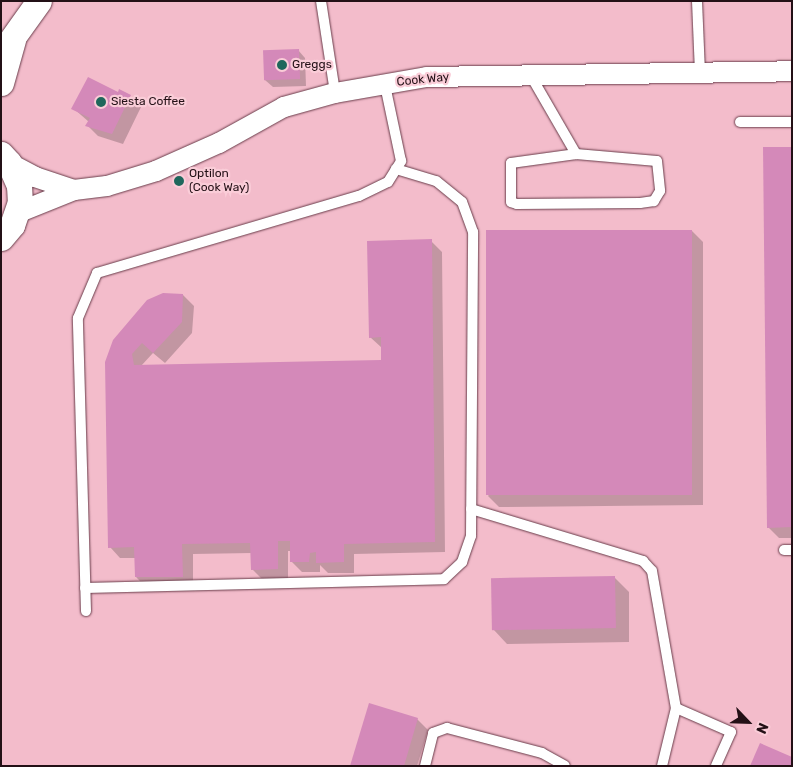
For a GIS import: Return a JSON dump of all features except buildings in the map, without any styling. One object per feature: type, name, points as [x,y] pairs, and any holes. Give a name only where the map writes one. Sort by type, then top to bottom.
[{"type":"street","points":[[1,54],[39,1]]},
{"type":"street","points":[[1,84],[16,32]]},
{"type":"street","name":"Cook Way","points":[[74,190],[107,186],[156,171],[219,143],[284,107],[335,93],[427,78],[792,71]]},
{"type":"street","points":[[5,159],[35,177],[74,190]]},
{"type":"street","points":[[2,238],[17,213],[19,185],[5,159]]},
{"type":"street","points":[[17,213],[74,190]]},
{"type":"lane","points":[[320,1],[335,93]]},
{"type":"lane","points":[[697,1],[700,73]]},
{"type":"lane","points":[[531,76],[576,154]]},
{"type":"lane","points":[[86,612],[78,318],[97,274],[359,196],[388,182],[401,161],[384,85]]},
{"type":"lane","points":[[740,122],[792,122]]},
{"type":"lane","points":[[576,154],[657,161],[660,191],[654,200],[640,203],[517,204],[511,202],[510,163],[576,154]]},
{"type":"lane","points":[[85,588],[444,579],[462,562],[471,536],[473,232],[462,202],[436,181],[396,169]]},
{"type":"lane","points":[[471,509],[643,561],[652,571],[676,708],[662,766]]},
{"type":"lane","points":[[676,708],[731,732],[716,766]]},
{"type":"lane","points":[[425,766],[433,733],[447,728],[542,753],[565,766]]},
{"type":"place","name":"Greggs","points":[[282,65]]},
{"type":"place","name":"Siesta Coffee","points":[[101,102]]},
{"type":"place","name":"Optilon (Cook Way)","points":[[179,181]]}]
